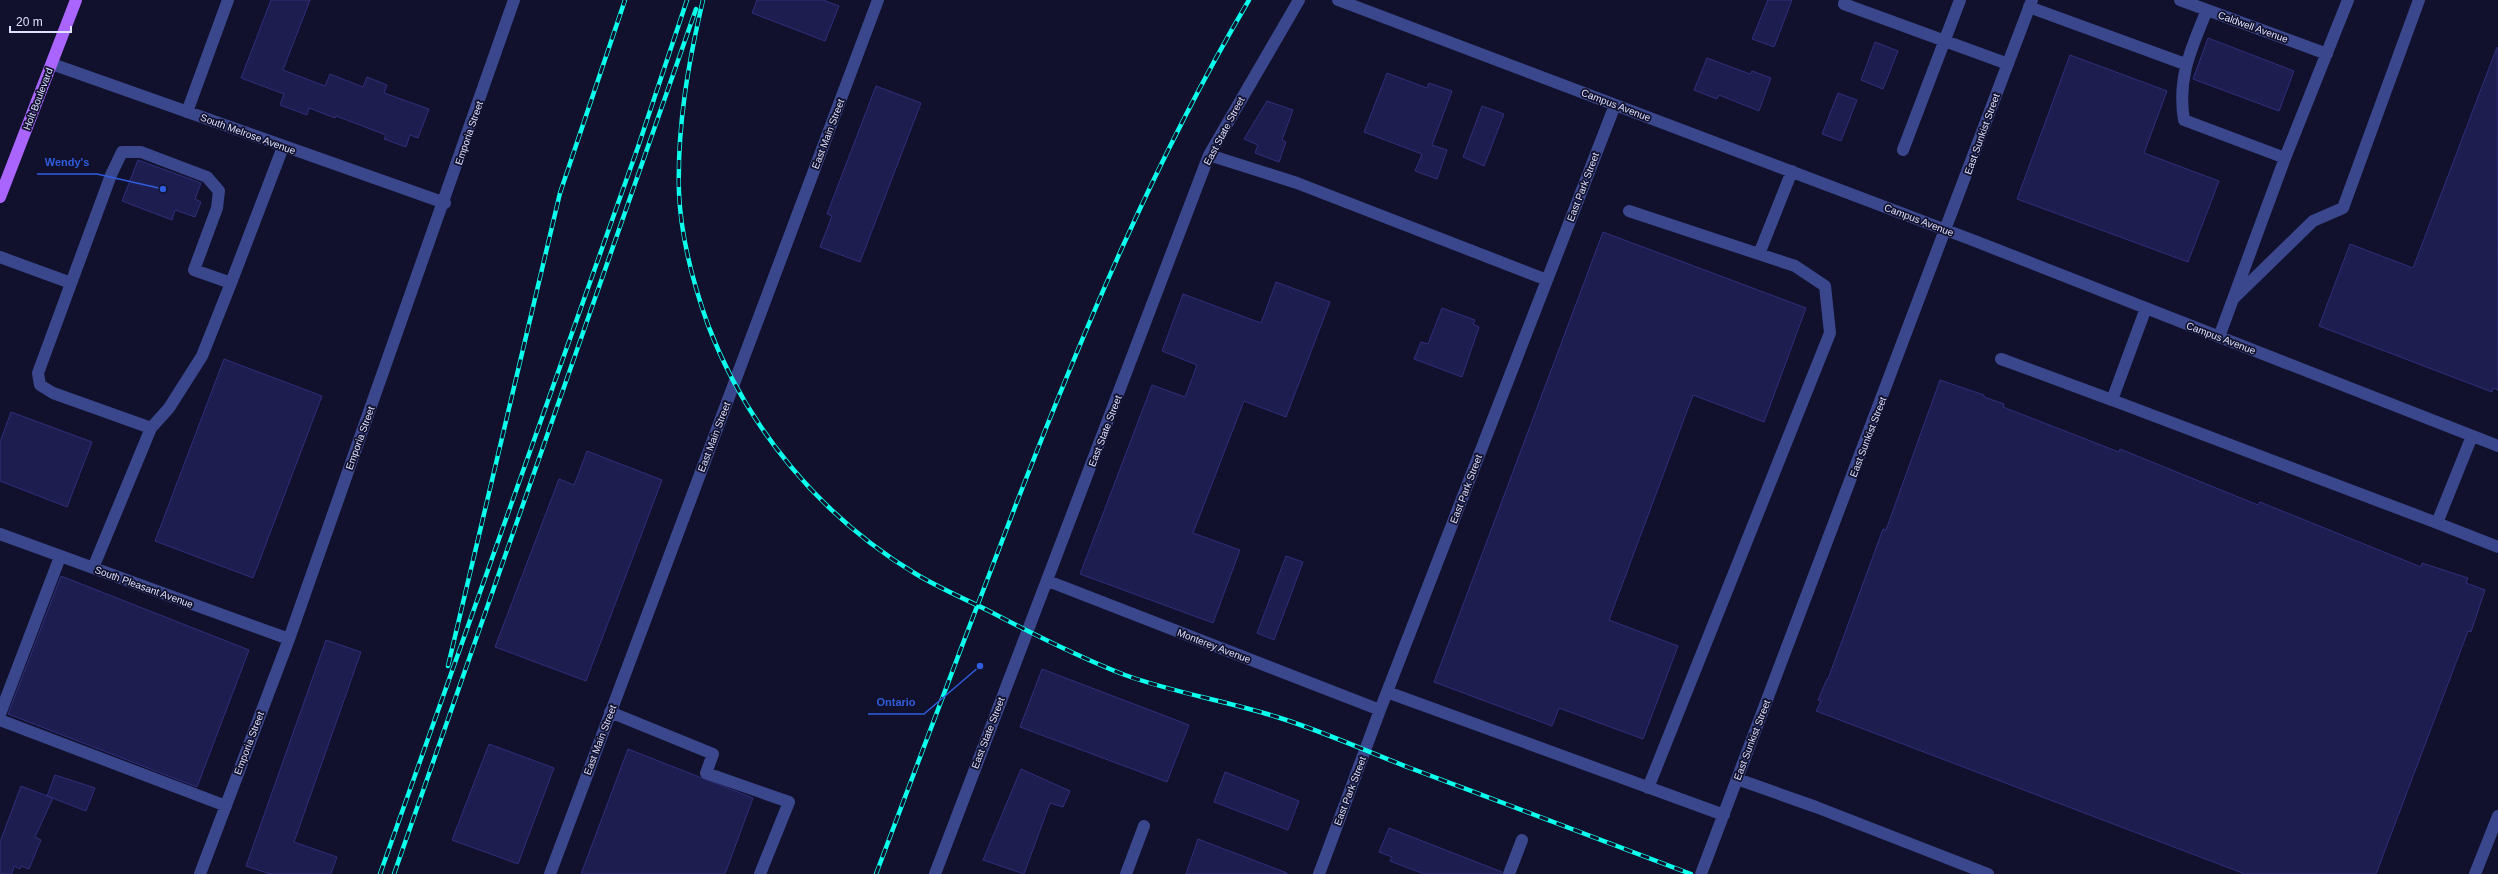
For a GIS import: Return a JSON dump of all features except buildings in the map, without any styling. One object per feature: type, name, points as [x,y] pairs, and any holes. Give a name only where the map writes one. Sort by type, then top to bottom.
[{"type":"main road","name":"Holt Boulevard","points":[[0,197],[76,0]]},
{"type":"street","points":[[187,112],[228,0]]},
{"type":"street","name":"Emporia Street","points":[[200,874],[289,639],[444,203],[514,0]]},
{"type":"street","name":"East State Street","points":[[935,874],[1027,631],[1048,581],[1209,155],[1299,0]]},
{"type":"street","name":"Campus Avenue","points":[[1338,0],[1946,230],[2498,446]]},
{"type":"street","points":[[1845,0],[1844,4],[2008,64]]},
{"type":"street","points":[[1903,150],[1960,0]]},
{"type":"street","name":"Caldwell Avenue","points":[[2180,0],[2327,54]]},
{"type":"street","points":[[2219,337],[2285,158],[2348,0]]},
{"type":"street","points":[[2233,299],[2313,221],[2342,208],[2419,0]]},
{"type":"street","name":"East Main Street","points":[[550,874],[874,1]]},
{"type":"street","points":[[2031,4],[2185,64]]},
{"type":"street","name":"East Sunkist Street","points":[[1701,874],[2031,4]]},
{"type":"street","points":[[2207,10],[2185,64],[2181,101],[2184,120],[2285,158]]},
{"type":"street","name":"South Melrose Avenue","points":[[52,64],[444,203]]},
{"type":"street","name":"East Park Street","points":[[1319,874],[1380,710],[1615,105]]},
{"type":"street","points":[[93,568],[151,428],[169,408],[202,356],[283,147]]},
{"type":"street","points":[[151,428],[53,393],[40,385],[38,373],[93,222],[122,152],[141,152],[207,177],[218,191],[217,208],[200,249],[194,270],[231,283]]},
{"type":"street","points":[[1209,155],[1297,183],[1547,280]]},
{"type":"street","points":[[1759,254],[1792,171]]},
{"type":"street","points":[[1629,211],[1795,266],[1825,286],[1830,333],[1648,788]]},
{"type":"street","points":[[0,257],[71,283]]},
{"type":"street","points":[[2112,400],[2146,308]]},
{"type":"street","points":[[2001,360],[2112,400],[2498,547]]},
{"type":"street","points":[[2437,523],[2472,436]]},
{"type":"street","name":"South Pleasant Avenue","points":[[0,534],[289,639]]},
{"type":"street","points":[[0,714],[60,557]]},
{"type":"street","name":"Monterey Avenue","points":[[1048,581],[1380,710]]},
{"type":"street","points":[[1387,692],[1724,815]]},
{"type":"street","points":[[610,712],[713,754],[706,773],[789,802],[760,874]]},
{"type":"street","points":[[0,720],[226,806]]},
{"type":"street","points":[[1737,779],[1816,807],[1988,874]]},
{"type":"street","points":[[2475,874],[2498,816]]},
{"type":"street","points":[[1126,874],[1144,826]]},
{"type":"street","points":[[1509,874],[1522,840]]},
{"type":"railway","points":[[448,666],[560,193],[625,0]]},
{"type":"railway","points":[[380,874],[638,147],[687,0]]},
{"type":"railway","points":[[703,0],[688,72],[682,120],[679,168],[679,193],[682,226],[697,293],[708,325],[724,363],[766,434],[791,467],[849,526],[881,551],[916,574],[943,589],[1039,637],[1108,668],[1163,687],[1258,711],[1294,723],[1691,874]]},
{"type":"railway","points":[[876,874],[1040,442],[1093,313],[1151,186],[1182,123],[1214,61],[1249,0]]},
{"type":"railway","points":[[394,874],[696,9]]},
{"type":"place","name":"Wendy's","points":[[163,189]]},
{"type":"place","name":"Ontario","points":[[980,666]]}]
